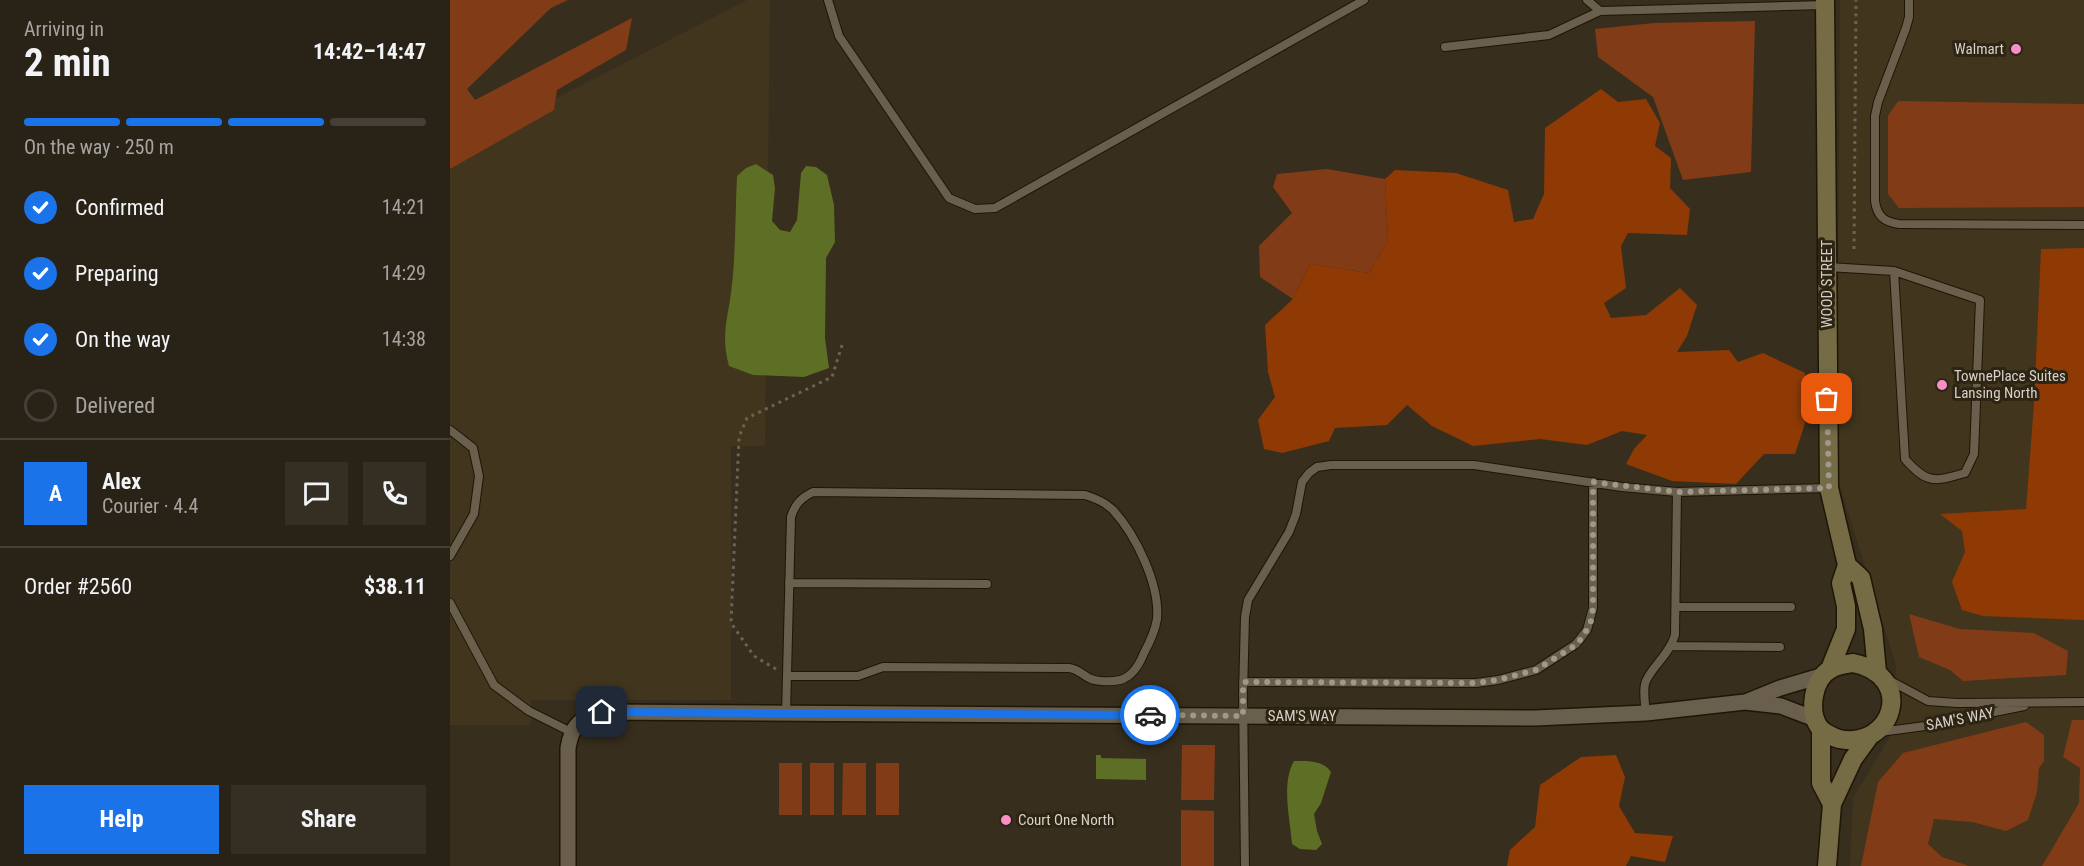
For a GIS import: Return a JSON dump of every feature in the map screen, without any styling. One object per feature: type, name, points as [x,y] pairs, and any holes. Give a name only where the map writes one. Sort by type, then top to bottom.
[{"type":"street","name":"WOOD STREET","points":[[1825,3],[1829,488],[1847,566],[1841,583],[1846,606],[1846,629],[1827,672]]},
{"type":"street","name":"WOOD STREET","points":[[1847,566],[1861,578],[1873,629],[1879,673]]},
{"type":"street","points":[[1827,866],[1832,804],[1853,759],[1887,717],[1891,703],[1888,684],[1879,673],[1853,663],[1827,672],[1814,693],[1821,783],[1832,804]]},
{"type":"street","name":"SAM'S WAY","points":[[1745,702],[1827,672]]},
{"type":"street","name":"SAM'S WAY","points":[[571,732],[584,717],[602,712],[1535,718],[1646,713],[1745,702],[1781,706],[1818,724]]},
{"type":"street","points":[[1818,724],[1834,738],[1850,741],[1873,735]]},
{"type":"street","points":[[568,866],[568,748],[571,732]]},
{"type":"lane","points":[[828,0],[839,36],[949,198],[975,209],[995,208],[1364,0]]},
{"type":"lane","points":[[1587,0],[1600,12]]},
{"type":"lane","points":[[1909,0],[1909,17],[1906,28],[1878,102],[1875,116],[1875,201],[1876,210],[1881,218],[1899,224],[2084,225]]},
{"type":"lane","points":[[1445,47],[1549,35],[1600,12],[1739,4],[1825,3]]},
{"type":"lane","points":[[1827,266],[1894,271],[1980,300],[1974,454],[1965,472],[1940,480],[1919,476],[1905,459],[1894,271]]},
{"type":"lane","points":[[450,430],[473,448],[479,476],[474,514],[450,556]]},
{"type":"lane","points":[[1245,866],[1243,682],[1245,617],[1248,600],[1289,532],[1296,514],[1302,482],[1317,467],[1331,465],[1474,465],[1677,492],[1829,488]]},
{"type":"lane","points":[[1243,682],[1476,683],[1536,670],[1576,645],[1591,621],[1593,608],[1593,482]]},
{"type":"lane","points":[[786,714],[790,517],[794,506],[803,497],[813,492],[1085,495],[1099,500],[1113,510],[1147,563],[1157,618],[1153,635],[1139,664],[1128,676],[1120,680],[1096,680],[1076,669],[1069,668],[883,667],[858,676],[788,676]]},
{"type":"lane","points":[[1646,713],[1644,693],[1646,680],[1672,646],[1675,635],[1677,492]]},
{"type":"lane","points":[[789,583],[987,584]]},
{"type":"lane","points":[[450,603],[494,685],[529,711],[571,732]]},
{"type":"lane","points":[[1677,607],[1791,607]]},
{"type":"lane","points":[[1672,646],[1780,647]]},
{"type":"lane","name":"SAM'S WAY","points":[[1879,673],[1928,701],[1957,703],[2084,702]]},
{"type":"lane","name":"SAM'S WAY","points":[[1873,735],[2043,702]]},
{"type":"path","points":[[1854,249],[1856,0]]},
{"type":"path","points":[[788,676],[754,656],[731,622],[739,437],[747,418],[832,377],[843,342]]},
{"type":"shaded area","points":[[450,0],[568,0],[551,8],[467,89],[475,100],[632,18],[626,50],[557,90],[554,110],[450,169]]},
{"type":"shaded area","points":[[747,0],[770,0],[765,446],[731,446],[731,700],[531,700],[531,725],[450,725],[450,153]]},
{"type":"shaded area","points":[[1840,0],[2084,0],[2084,866],[1850,866],[1853,798],[1891,735],[1896,665],[1837,477]]},
{"type":"shaded area","points":[[1755,21],[1751,172],[1683,180],[1653,97],[1598,57],[1595,29],[1654,23]]},
{"type":"shaded area","points":[[1601,89],[1618,102],[1646,99],[1660,123],[1655,146],[1671,158],[1670,188],[1690,209],[1687,235],[1628,233],[1621,246],[1626,288],[1604,303],[1611,318],[1646,315],[1680,288],[1697,305],[1687,336],[1677,352],[1729,350],[1738,362],[1763,353],[1805,373],[1807,417],[1795,454],[1764,454],[1736,484],[1672,481],[1626,464],[1634,449],[1647,435],[1622,431],[1587,445],[1540,439],[1473,446],[1432,426],[1407,405],[1387,425],[1335,428],[1329,441],[1282,453],[1264,449],[1258,420],[1275,397],[1268,372],[1265,325],[1293,299],[1310,264],[1369,273],[1388,241],[1385,179],[1395,170],[1456,173],[1508,190],[1514,222],[1533,219],[1544,194],[1545,128]]},
{"type":"shaded area","points":[[1898,101],[2084,104],[2084,207],[1899,208],[1888,194],[1888,116]]},
{"type":"shaded area","points":[[756,164],[773,175],[775,188],[772,221],[780,230],[790,232],[797,220],[801,173],[806,166],[816,167],[827,175],[834,205],[835,242],[826,258],[825,338],[829,368],[804,377],[753,375],[729,366],[725,337],[734,264],[737,176],[746,168]]},
{"type":"shaded area","points":[[1327,169],[1385,179],[1388,241],[1369,273],[1310,264],[1293,299],[1260,277],[1259,246],[1292,213],[1273,187],[1277,174]]},
{"type":"shaded area","points":[[2084,248],[2084,620],[1983,616],[1962,610],[1952,582],[1965,552],[1962,531],[1940,514],[2026,509],[2034,403],[2041,249]]},
{"type":"shaded area","points":[[1909,614],[1960,629],[2034,633],[2068,651],[2066,675],[1963,681],[1950,670],[1919,657]]},
{"type":"shaded area","points":[[2072,720],[2084,720],[2084,866],[2042,866],[2079,803],[2080,768],[2063,757]]},
{"type":"shaded area","points":[[2026,722],[2044,735],[2044,761],[2039,768],[2037,792],[2028,820],[2006,831],[1972,822],[1934,819],[1928,844],[1942,857],[1969,866],[1861,866],[1878,782],[1903,753]]},
{"type":"shaded area","points":[[1182,745],[1215,745],[1214,800],[1181,800]]},
{"type":"shaded area","points":[[1096,755],[1101,755],[1101,758],[1146,759],[1146,780],[1096,779]]},
{"type":"shaded area","points":[[1616,755],[1625,777],[1619,806],[1635,833],[1673,836],[1665,862],[1631,856],[1626,866],[1507,866],[1510,850],[1535,827],[1540,785],[1581,757]]},
{"type":"shaded area","points":[[1294,761],[1319,763],[1331,772],[1321,803],[1314,814],[1322,844],[1316,850],[1300,849],[1292,844],[1287,791],[1290,770]]},
{"type":"shaded area","points":[[779,763],[802,763],[802,815],[779,815]]},
{"type":"shaded area","points":[[810,763],[834,763],[834,815],[810,815]]},
{"type":"shaded area","points":[[843,763],[866,763],[866,815],[842,815]]},
{"type":"shaded area","points":[[876,763],[899,763],[899,815],[876,815]]},
{"type":"shaded area","points":[[1181,810],[1214,811],[1214,866],[1181,866]]},
{"type":"way so far","points":[[1150,715],[1243,716],[1243,682],[1476,683],[1536,670],[1576,645],[1591,621],[1593,608],[1593,482],[1677,492],[1829,488],[1827,399]]},
{"type":"place","name":"Walmart","points":[[2016,49]]},
{"type":"place","name":"TownePlace Suites Lansing North","points":[[1942,385]]},
{"type":"place","name":"Court One North","points":[[1006,820]]},
{"type":"route","points":[[602,712],[1150,715]]}]
